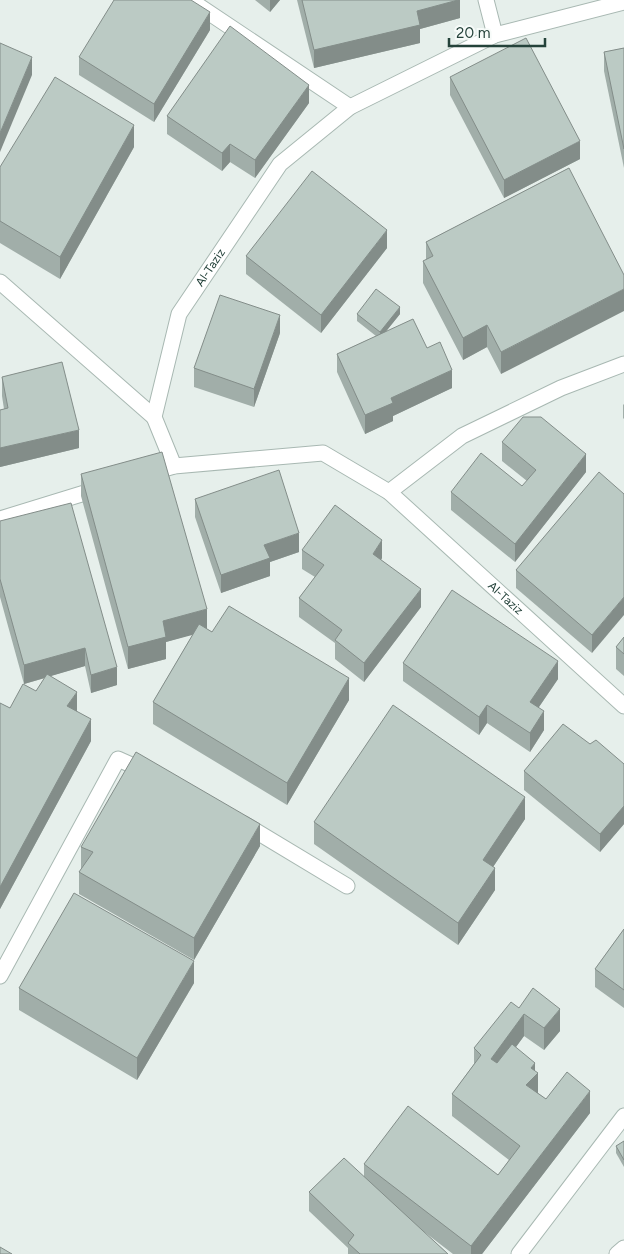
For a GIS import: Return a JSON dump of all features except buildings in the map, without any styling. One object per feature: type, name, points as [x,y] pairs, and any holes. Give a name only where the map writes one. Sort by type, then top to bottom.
[{"type":"street","points":[[190,0],[350,107]]},
{"type":"street","points":[[486,0],[495,35]]},
{"type":"street","name":"Al-Taziz","points":[[154,417],[179,314],[280,164],[350,107],[495,35],[624,2]]},
{"type":"street","points":[[0,282],[154,417],[174,466]]},
{"type":"street","points":[[388,492],[462,436],[561,388],[624,364]]},
{"type":"street","name":"Al-Taziz","points":[[137,477],[174,466],[323,453],[388,492],[624,706]]},
{"type":"street","points":[[0,519],[119,483]]},
{"type":"street","points":[[0,976],[118,759],[159,777]]},
{"type":"street","points":[[236,819],[347,886]]},
{"type":"street","points":[[519,1254],[624,1116]]},
{"type":"street","points":[[617,1254],[624,1248]]}]
